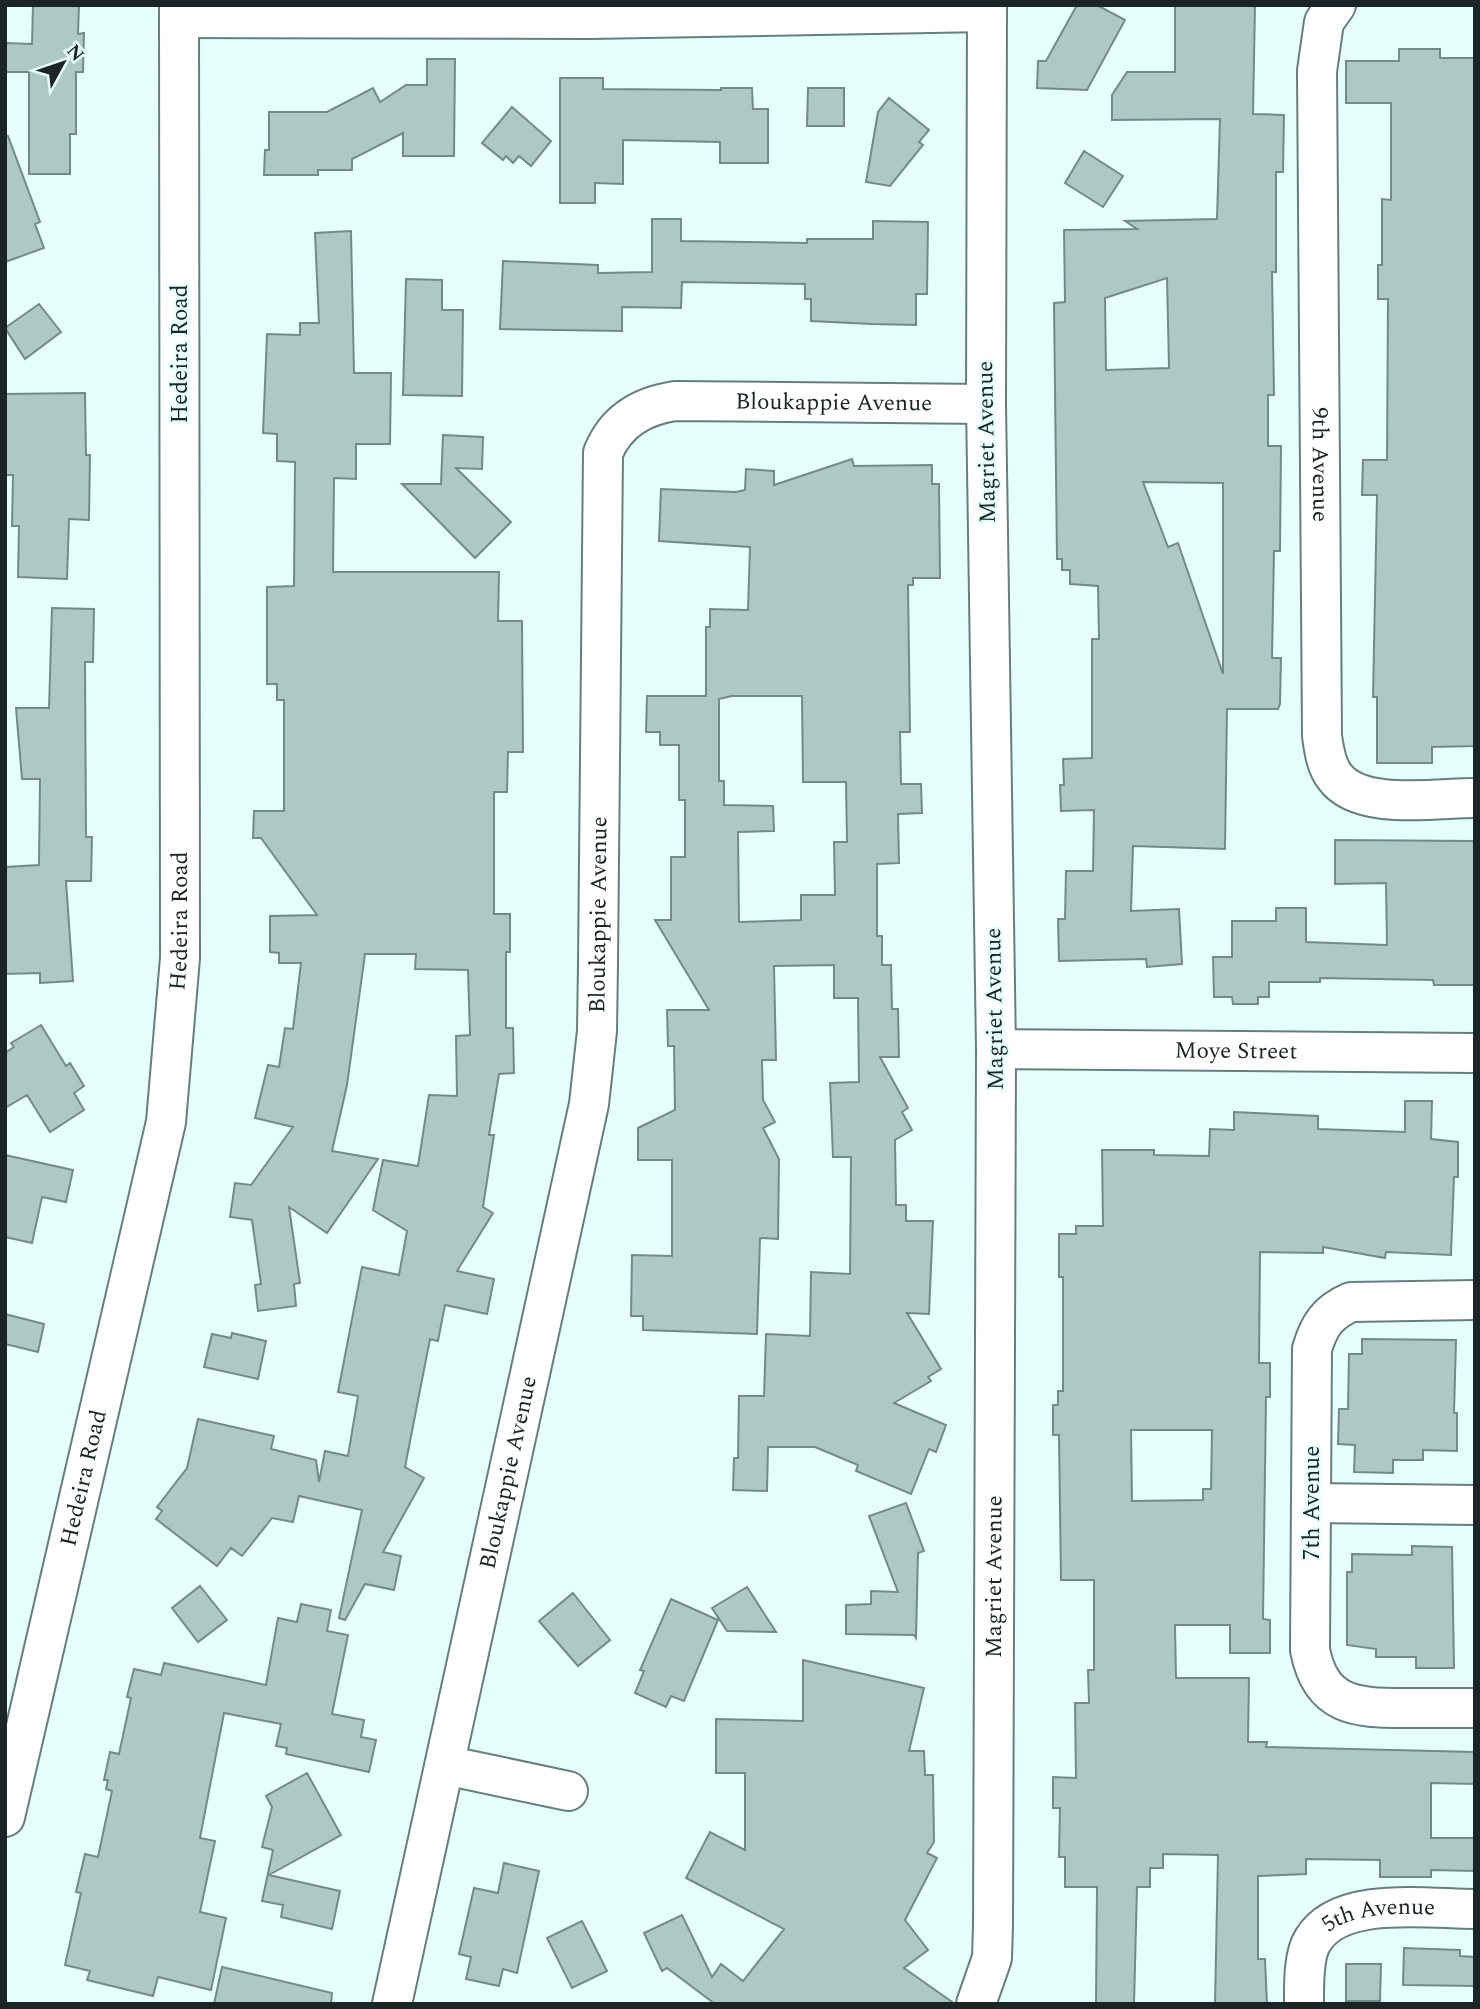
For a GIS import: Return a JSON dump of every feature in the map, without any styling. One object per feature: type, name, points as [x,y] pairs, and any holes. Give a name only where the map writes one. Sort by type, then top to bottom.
[{"type":"street","name":"9th Avenue","points":[[1336,5],[1324,22],[1317,71],[1322,736],[1325,757],[1335,777],[1349,790],[1369,799],[1475,798]]},
{"type":"street","points":[[179,12],[590,19],[987,9]]},
{"type":"street","name":"Magriet Avenue","points":[[976,2004],[992,1958],[993,1924],[996,1049],[986,404],[987,9]]},
{"type":"street","name":"Hedeira Road","points":[[5,1817],[166,1122],[175,1042],[180,958],[179,12]]},
{"type":"street","name":"Bloukappie Avenue","points":[[392,2004],[589,1104],[597,1031],[601,471],[606,446],[622,423],[637,412],[675,401],[986,404]]},
{"type":"street","name":"Moye Street","points":[[996,1049],[1475,1053]]},
{"type":"street","name":"7th Avenue","points":[[1475,1300],[1352,1302],[1334,1310],[1318,1328],[1312,1349],[1310,1650],[1314,1669],[1324,1685],[1350,1705],[1368,1708],[1475,1708]]},
{"type":"street","points":[[1312,1503],[1475,1505]]},
{"type":"street","points":[[445,1765],[568,1791]]},
{"type":"street","name":"5th Avenue","points":[[1304,2004],[1311,1942],[1324,1926],[1350,1912],[1377,1908],[1475,1909]]},
{"type":"building","points":[[33,5],[79,5],[78,34],[84,33],[83,72],[76,72],[76,134],[70,134],[70,174],[29,174],[29,72],[5,72],[5,43],[32,44]]},
{"type":"building","points":[[1077,5],[1097,5],[1125,20],[1087,90],[1037,88],[1038,61],[1046,61]]},
{"type":"building","points":[[1175,5],[1255,5],[1253,114],[1284,115],[1283,172],[1276,172],[1276,272],[1272,272],[1274,395],[1268,395],[1268,446],[1281,446],[1280,551],[1274,551],[1272,658],[1281,658],[1280,704],[1278,709],[1227,709],[1225,849],[1133,846],[1131,911],[1179,909],[1182,964],[1147,967],[1146,959],[1059,961],[1058,919],[1065,919],[1066,871],[1093,871],[1094,810],[1061,811],[1060,785],[1064,785],[1063,759],[1092,758],[1092,639],[1099,639],[1098,586],[1070,584],[1070,570],[1062,570],[1062,559],[1057,559],[1054,303],[1065,302],[1064,230],[1137,229],[1125,221],[1217,219],[1220,119],[1112,120],[1112,95],[1127,72],[1175,72]],"holes":[[[1167,278],[1169,368],[1106,370],[1105,298]],[[1143,482],[1223,483],[1223,674],[1178,543],[1168,547]]]},
{"type":"building","points":[[1399,49],[1440,49],[1440,58],[1475,58],[1475,746],[1432,747],[1432,763],[1377,763],[1377,697],[1373,697],[1377,495],[1362,495],[1363,460],[1387,460],[1388,299],[1378,299],[1378,265],[1382,265],[1382,199],[1391,200],[1391,103],[1346,103],[1346,61],[1399,61]]},
{"type":"building","points":[[427,59],[455,59],[454,156],[403,156],[403,133],[352,159],[352,170],[318,170],[318,175],[264,175],[265,150],[269,150],[269,112],[327,112],[373,88],[380,102],[406,85],[427,85]]},
{"type":"building","points":[[560,78],[603,78],[603,89],[752,88],[753,109],[768,109],[768,163],[720,163],[720,142],[623,140],[623,184],[595,183],[595,203],[560,203]]},
{"type":"building","points":[[808,88],[844,88],[844,126],[807,126]]},
{"type":"building","points":[[889,98],[929,130],[919,142],[923,145],[890,186],[866,182],[878,112]]},
{"type":"building","points":[[512,107],[551,141],[531,166],[519,156],[513,163],[506,156],[503,160],[482,143]]},
{"type":"building","points":[[5,136],[8,136],[40,222],[35,224],[44,248],[5,262]]},
{"type":"building","points":[[1084,151],[1123,176],[1103,207],[1065,183]]},
{"type":"building","points":[[652,219],[681,219],[681,241],[807,243],[807,239],[873,239],[873,221],[928,222],[927,294],[916,294],[916,325],[871,324],[811,321],[811,299],[805,299],[805,284],[682,282],[681,308],[622,307],[622,331],[500,329],[503,261],[598,265],[598,273],[652,272]]},
{"type":"building","points":[[351,231],[354,373],[391,373],[390,444],[356,444],[356,479],[334,478],[333,572],[499,572],[498,621],[522,621],[523,752],[508,752],[507,792],[494,792],[494,914],[510,914],[510,952],[506,952],[506,1028],[513,1028],[514,1073],[499,1074],[489,1135],[494,1135],[483,1207],[493,1213],[457,1271],[494,1279],[487,1314],[445,1305],[438,1341],[430,1339],[405,1467],[424,1478],[383,1552],[401,1556],[394,1590],[365,1584],[345,1620],[339,1618],[362,1510],[299,1496],[293,1522],[272,1518],[242,1556],[231,1548],[217,1566],[156,1519],[162,1511],[157,1507],[187,1468],[198,1419],[274,1436],[271,1449],[316,1460],[319,1482],[325,1451],[348,1456],[358,1396],[338,1392],[362,1267],[399,1275],[407,1231],[373,1210],[383,1160],[418,1166],[429,1095],[457,1096],[456,1036],[470,1035],[468,970],[415,969],[416,954],[365,954],[347,1085],[332,1151],[378,1159],[327,1233],[289,1207],[300,1283],[294,1284],[296,1306],[258,1311],[255,1285],[261,1284],[252,1220],[230,1217],[235,1183],[251,1185],[293,1127],[255,1118],[268,1065],[279,1067],[285,1028],[293,1029],[301,963],[279,963],[279,953],[270,952],[270,916],[317,915],[261,838],[253,838],[254,811],[284,811],[284,700],[277,700],[277,684],[267,684],[267,587],[294,586],[295,462],[277,461],[277,434],[263,433],[267,334],[300,335],[300,323],[319,323],[315,233]]},
{"type":"building","points":[[406,279],[442,280],[442,310],[463,310],[462,396],[403,395]]},
{"type":"building","points":[[39,304],[61,332],[25,359],[5,328]]},
{"type":"building","points":[[85,393],[86,455],[90,455],[89,520],[69,519],[67,579],[18,577],[19,526],[12,526],[13,475],[5,475],[5,394]]},
{"type":"building","points":[[443,435],[483,437],[482,469],[456,468],[511,522],[475,558],[402,484],[441,484]]},
{"type":"building","points":[[852,459],[854,466],[932,465],[932,484],[939,484],[940,578],[913,578],[913,585],[908,585],[910,732],[900,732],[901,784],[921,784],[922,813],[898,814],[899,863],[877,864],[877,936],[882,936],[882,965],[891,965],[892,1009],[898,1009],[899,1057],[880,1057],[908,1108],[902,1112],[912,1130],[895,1140],[896,1205],[906,1205],[906,1221],[933,1221],[929,1314],[907,1313],[941,1369],[928,1377],[931,1381],[894,1403],[946,1425],[936,1452],[929,1449],[911,1494],[856,1471],[858,1465],[815,1447],[768,1447],[767,1491],[733,1490],[734,1458],[738,1458],[739,1396],[764,1396],[766,1334],[810,1336],[811,1272],[850,1274],[851,1157],[833,1157],[830,1083],[859,1082],[858,998],[834,998],[834,965],[774,966],[776,1060],[762,1060],[763,1100],[775,1122],[763,1128],[779,1159],[778,1239],[760,1238],[757,1334],[643,1330],[643,1316],[631,1316],[632,1255],[672,1256],[672,1160],[638,1160],[638,1128],[675,1110],[674,1046],[668,1046],[667,1010],[709,1010],[655,920],[671,920],[671,857],[685,857],[685,800],[679,800],[679,745],[660,745],[660,732],[646,732],[647,696],[706,696],[706,627],[710,627],[710,609],[748,610],[750,547],[659,541],[661,489],[736,492],[745,490],[746,469],[774,471],[774,485]],"holes":[[[732,696],[802,696],[803,782],[846,782],[847,842],[834,842],[835,895],[801,895],[801,920],[739,922],[738,832],[774,831],[773,806],[724,805],[724,781],[719,781],[719,699]]]},
{"type":"building","points":[[52,608],[94,609],[93,662],[85,662],[86,837],[92,837],[91,881],[66,881],[73,981],[40,983],[40,973],[5,974],[5,867],[39,865],[40,779],[22,779],[16,708],[49,708]]},
{"type":"building","points":[[1335,840],[1475,841],[1475,985],[1434,985],[1433,980],[1320,978],[1320,982],[1269,982],[1269,997],[1258,997],[1258,1004],[1233,1004],[1232,997],[1214,997],[1213,957],[1232,957],[1232,921],[1276,921],[1276,908],[1306,908],[1306,942],[1387,945],[1386,883],[1335,884]]},
{"type":"building","points":[[41,1025],[66,1066],[70,1063],[84,1086],[74,1093],[84,1110],[50,1132],[27,1095],[5,1108],[5,1053],[14,1047],[11,1043]]},
{"type":"building","points":[[1405,1101],[1432,1101],[1431,1139],[1458,1142],[1458,1177],[1454,1177],[1451,1255],[1386,1252],[1385,1258],[1323,1247],[1323,1253],[1260,1252],[1259,1363],[1270,1363],[1270,1397],[1266,1397],[1263,1619],[1270,1620],[1270,1653],[1230,1653],[1230,1625],[1175,1625],[1176,1678],[1249,1678],[1248,1742],[1267,1742],[1266,1747],[1475,1752],[1475,1784],[1431,1783],[1431,1838],[1475,1838],[1475,1871],[1431,1870],[1431,1877],[1380,1877],[1380,1860],[1306,1859],[1306,1874],[1258,1876],[1258,1959],[1265,1959],[1267,2004],[1215,2004],[1218,1855],[1163,1854],[1163,1868],[1150,1868],[1150,1887],[1137,1887],[1134,2004],[1096,2004],[1097,1887],[1065,1887],[1065,1857],[1059,1857],[1060,1808],[1053,1808],[1053,1777],[1076,1778],[1075,1703],[1089,1703],[1088,1670],[1094,1670],[1094,1580],[1061,1580],[1059,1435],[1053,1435],[1053,1405],[1058,1405],[1058,1391],[1063,1391],[1063,1277],[1059,1277],[1059,1234],[1076,1234],[1076,1226],[1103,1226],[1102,1150],[1154,1150],[1154,1155],[1209,1156],[1210,1129],[1234,1130],[1234,1112],[1318,1116],[1318,1129],[1405,1132]],"holes":[[[1131,1430],[1212,1430],[1211,1489],[1203,1489],[1203,1500],[1132,1501]]]},
{"type":"building","points":[[5,1155],[73,1170],[66,1202],[42,1197],[32,1243],[5,1237]]},
{"type":"building","points":[[5,1314],[44,1324],[38,1352],[5,1344]]},
{"type":"building","points":[[232,1333],[266,1341],[258,1379],[204,1367],[212,1334],[231,1338]]},
{"type":"building","points":[[1362,1339],[1456,1340],[1454,1413],[1457,1413],[1457,1451],[1423,1450],[1423,1460],[1393,1460],[1393,1473],[1354,1472],[1355,1445],[1338,1444],[1339,1409],[1348,1409],[1349,1354],[1362,1354]]},
{"type":"building","points":[[906,1503],[924,1551],[918,1553],[916,1638],[914,1635],[846,1634],[846,1605],[871,1604],[871,1591],[898,1592],[869,1516]]},
{"type":"building","points":[[1412,1546],[1452,1547],[1454,1668],[1416,1668],[1416,1657],[1376,1657],[1376,1649],[1347,1645],[1347,1572],[1352,1572],[1352,1554],[1412,1555]]},
{"type":"building","points":[[200,1586],[227,1620],[198,1642],[172,1608]]},
{"type":"building","points":[[747,1587],[776,1632],[727,1631],[712,1608]]},
{"type":"building","points":[[573,1593],[610,1640],[578,1666],[539,1621]]},
{"type":"building","points":[[671,1599],[718,1620],[684,1701],[671,1696],[666,1707],[635,1693],[644,1671],[640,1670]]},
{"type":"building","points":[[301,1604],[331,1610],[327,1631],[348,1635],[332,1714],[364,1720],[361,1737],[376,1740],[369,1772],[286,1754],[287,1748],[276,1746],[281,1724],[224,1713],[200,1838],[215,1841],[200,1912],[226,1918],[211,1990],[158,1977],[153,1996],[87,1980],[90,1971],[65,1965],[81,1893],[76,1892],[85,1854],[98,1857],[112,1791],[106,1789],[108,1780],[104,1780],[110,1752],[119,1754],[134,1669],[161,1675],[164,1663],[266,1685],[278,1618],[297,1622]]},
{"type":"building","points":[[803,1660],[924,1688],[909,1751],[924,1751],[925,1775],[933,1775],[934,1842],[927,1853],[937,1858],[905,1920],[928,1950],[904,1968],[955,2004],[715,2004],[667,1968],[662,1971],[644,1933],[682,1915],[712,1977],[721,1964],[743,1981],[784,1929],[686,1878],[710,1832],[745,1850],[745,1773],[716,1773],[716,1719],[803,1721]]},
{"type":"building","points":[[307,1773],[341,1835],[269,1875],[340,1891],[332,1929],[281,1917],[283,1905],[262,1901],[273,1850],[262,1847],[272,1807],[266,1796]]},
{"type":"building","points":[[504,1863],[539,1871],[517,1973],[503,1969],[499,1986],[466,1979],[471,1957],[459,1954],[474,1888],[498,1893]]},
{"type":"building","points":[[582,1921],[607,1971],[572,1988],[547,1938]]},
{"type":"building","points":[[1404,1948],[1460,1950],[1460,1956],[1475,1957],[1475,1986],[1403,1985]]},
{"type":"building","points":[[1346,1964],[1381,1964],[1380,2001],[1346,2001]]},
{"type":"building","points":[[222,1967],[332,1993],[331,2004],[214,2004]]}]
